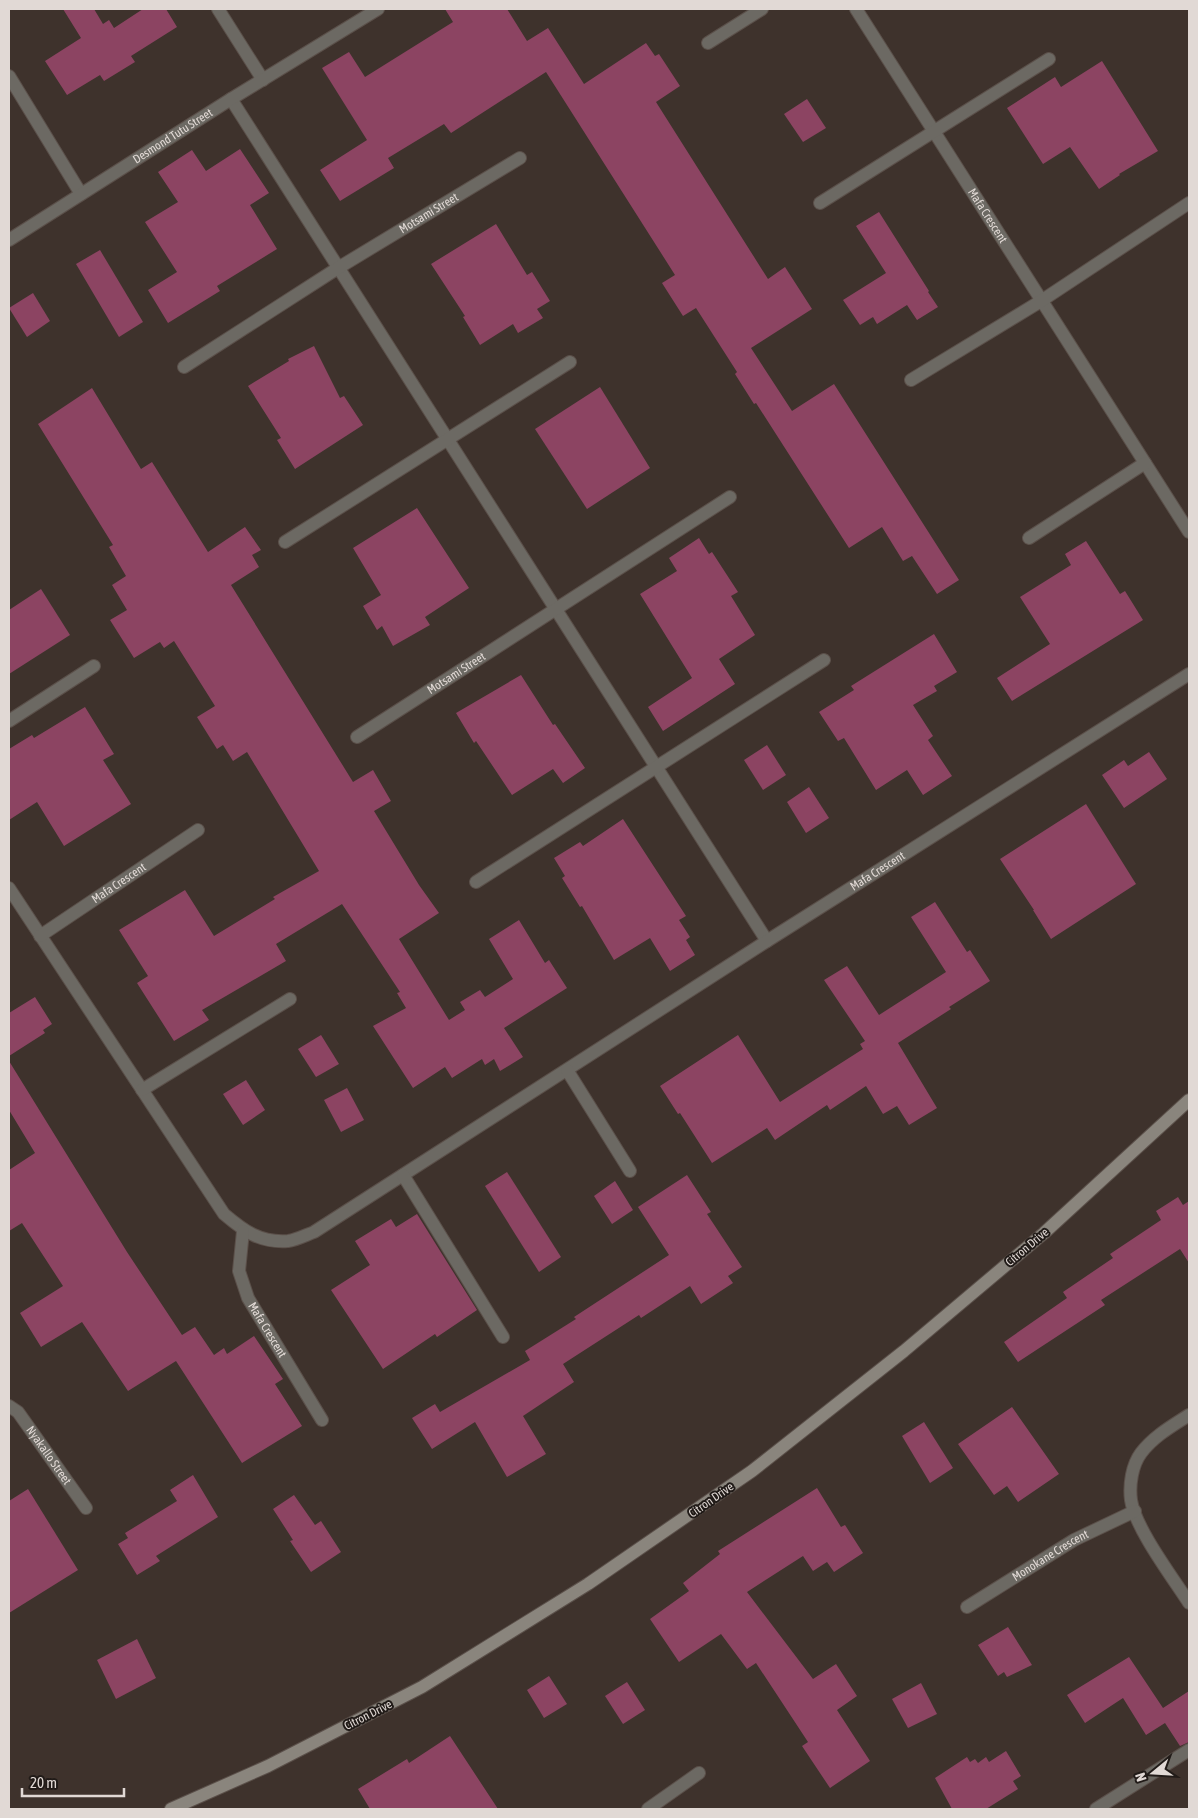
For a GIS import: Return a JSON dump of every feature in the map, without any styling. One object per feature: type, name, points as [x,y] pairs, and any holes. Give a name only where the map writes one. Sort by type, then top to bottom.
[{"type":"street","points":[[218,9],[263,80]]},
{"type":"street","name":"Desmond Tutu Street","points":[[9,240],[231,99],[378,9]]},
{"type":"street","points":[[708,43],[762,9]]},
{"type":"street","name":"Mafa Crescent","points":[[856,9],[1189,532]]},
{"type":"street","points":[[820,202],[1050,59]]},
{"type":"street","points":[[9,76],[81,194]]},
{"type":"street","points":[[231,99],[767,941]]},
{"type":"street","name":"Motsami Street","points":[[184,367],[338,268],[520,158]]},
{"type":"street","points":[[911,380],[1041,301],[1189,203]]},
{"type":"street","points":[[285,542],[570,362]]},
{"type":"street","points":[[1029,538],[1145,462]]},
{"type":"street","name":"Motsami Street","points":[[357,737],[730,497]]},
{"type":"street","points":[[476,882],[824,660]]},
{"type":"street","points":[[9,721],[94,666]]},
{"type":"street","name":"Mafa Crescent","points":[[9,888],[224,1214],[243,1231],[266,1239],[289,1241],[314,1232],[767,941],[1189,674]]},
{"type":"street","name":"Mafa Crescent","points":[[40,936],[198,830]]},
{"type":"street","points":[[142,1090],[290,999]]},
{"type":"street","points":[[566,1070],[630,1171]]},
{"type":"street","name":"Citron Drive","points":[[171,1809],[268,1766],[422,1687],[588,1584],[752,1472],[904,1350],[1044,1232],[1189,1100]]},
{"type":"street","points":[[403,1175],[503,1337]]},
{"type":"street","name":"Mafa Crescent","points":[[243,1231],[240,1271],[248,1298],[322,1420]]},
{"type":"street","name":"Nyakallo Street","points":[[9,1406],[18,1412],[86,1508]]},
{"type":"street","points":[[1189,1415],[1159,1434],[1140,1454],[1131,1475],[1131,1500],[1140,1526],[1189,1603]]},
{"type":"street","name":"Monokane Crescent","points":[[967,1607],[1074,1540],[1135,1511]]},
{"type":"street","points":[[1096,1809],[1189,1750]]},
{"type":"street","points":[[648,1809],[699,1773]]},
{"type":"building","points":[[63,9],[94,9],[103,24],[109,20],[114,28],[143,9],[166,9],[177,27],[131,56],[135,62],[104,81],[100,75],[67,95],[45,61],[81,38]]},
{"type":"building","points":[[445,9],[507,9],[527,41],[548,28],[584,84],[646,43],[655,56],[659,54],[680,86],[656,102],[768,279],[785,267],[812,309],[751,348],[792,411],[834,384],[959,580],[937,594],[912,556],[903,561],[882,527],[849,548],[756,403],[754,404],[735,374],[737,372],[696,308],[683,316],[662,283],[675,275],[546,72],[451,133],[444,124],[388,158],[394,168],[340,201],[320,170],[367,140],[322,68],[349,52],[365,77],[453,22]]},
{"type":"building","points":[[1102,61],[1158,151],[1119,174],[1099,189],[1070,147],[1043,164],[1007,108],[1055,77],[1061,87]]},
{"type":"building","points":[[807,99],[826,128],[803,142],[784,114]]},
{"type":"building","points":[[240,149],[269,193],[250,205],[277,249],[217,286],[220,291],[168,323],[148,290],[177,272],[145,222],[178,202],[158,172],[192,150],[206,171]]},
{"type":"building","points":[[879,212],[938,307],[917,320],[907,305],[877,324],[873,317],[860,325],[843,300],[886,273],[856,226]]},
{"type":"building","points":[[496,224],[527,275],[532,272],[550,301],[537,309],[543,318],[518,333],[513,324],[480,345],[463,317],[465,316],[431,264]]},
{"type":"building","points":[[100,250],[143,322],[119,337],[76,264]]},
{"type":"building","points":[[33,293],[50,321],[27,337],[9,308]]},
{"type":"building","points":[[314,346],[340,398],[344,396],[363,425],[295,469],[277,440],[281,438],[248,386],[289,361],[288,359]]},
{"type":"building","points":[[600,387],[650,468],[587,509],[535,429]]},
{"type":"building","points":[[92,388],[141,469],[152,462],[208,552],[245,527],[261,550],[252,555],[259,567],[231,585],[353,782],[373,770],[391,801],[374,811],[419,885],[439,913],[399,939],[449,1020],[465,1010],[460,1002],[480,990],[485,997],[513,979],[489,939],[519,920],[545,963],[549,960],[567,988],[504,1028],[523,1057],[500,1071],[494,1059],[485,1065],[482,1059],[452,1078],[445,1067],[413,1088],[373,1026],[406,1008],[397,993],[400,992],[342,904],[276,944],[286,961],[202,1010],[209,1020],[174,1041],[137,983],[148,976],[119,930],[185,890],[214,936],[275,899],[273,897],[319,871],[247,752],[233,761],[223,745],[217,749],[197,717],[215,706],[174,641],[164,648],[160,642],[134,658],[110,620],[127,610],[112,585],[126,576],[109,547],[113,545],[38,424]]},
{"type":"building","points":[[417,508],[469,588],[425,617],[430,625],[393,646],[382,626],[377,630],[363,606],[381,595],[353,548]]},
{"type":"building","points":[[699,538],[709,554],[712,552],[738,592],[731,596],[755,635],[719,659],[735,684],[663,731],[648,707],[692,678],[640,594],[677,571],[669,558]]},
{"type":"building","points":[[1086,541],[1120,594],[1125,591],[1143,620],[1012,701],[997,678],[1050,644],[1020,597],[1071,565],[1065,554]]},
{"type":"building","points":[[41,589],[70,635],[9,674],[9,610]]},
{"type":"building","points":[[934,634],[957,672],[934,686],[937,691],[913,705],[933,736],[928,740],[952,776],[923,795],[907,770],[876,790],[844,738],[838,741],[819,712],[854,690],[851,686]]},
{"type":"building","points":[[521,675],[553,725],[555,724],[585,768],[563,783],[553,769],[512,795],[476,741],[474,743],[456,713]]},
{"type":"building","points":[[85,707],[114,754],[103,760],[131,804],[64,846],[37,802],[9,820],[9,749],[32,735],[34,738]]},
{"type":"building","points":[[767,745],[786,775],[763,790],[744,760]]},
{"type":"building","points":[[1149,752],[1167,779],[1124,808],[1102,775],[1124,760],[1128,766]]},
{"type":"building","points":[[809,787],[829,818],[806,833],[787,802]]},
{"type":"building","points":[[1086,804],[1136,884],[1051,939],[1000,859]]},
{"type":"building","points":[[623,819],[686,916],[679,920],[690,937],[686,940],[695,955],[670,971],[650,938],[614,960],[582,906],[580,907],[562,878],[565,876],[554,858],[580,842],[583,846]]},
{"type":"building","points":[[935,902],[967,952],[970,950],[990,981],[898,1043],[937,1108],[909,1125],[897,1106],[883,1114],[866,1086],[830,1110],[827,1105],[775,1140],[767,1128],[712,1163],[660,1086],[738,1035],[780,1102],[863,1049],[860,1044],[865,1041],[824,980],[847,966],[879,1015],[946,972],[911,917]]},
{"type":"building","points":[[35,997],[52,1024],[43,1030],[45,1033],[9,1056],[9,1013]]},
{"type":"building","points":[[321,1035],[339,1064],[316,1077],[298,1049]]},
{"type":"building","points":[[9,1061],[127,1252],[182,1335],[195,1327],[214,1355],[224,1348],[227,1354],[254,1336],[283,1379],[275,1384],[302,1426],[242,1463],[176,1361],[128,1391],[82,1322],[41,1347],[20,1313],[63,1286],[22,1223],[9,1231],[9,1170],[35,1153],[9,1110]]},
{"type":"building","points":[[246,1080],[265,1110],[243,1125],[223,1094]]},
{"type":"building","points":[[347,1088],[364,1120],[341,1132],[324,1100]]},
{"type":"building","points":[[507,1172],[561,1257],[539,1272],[485,1186]]},
{"type":"building","points":[[687,1175],[711,1212],[707,1214],[742,1267],[728,1276],[733,1283],[701,1304],[690,1286],[641,1318],[639,1315],[563,1364],[574,1382],[523,1416],[546,1454],[507,1477],[475,1422],[432,1449],[412,1418],[435,1404],[440,1412],[530,1360],[525,1351],[576,1319],[574,1317],[669,1255],[638,1207]]},
{"type":"building","points":[[615,1181],[633,1210],[612,1224],[594,1196]]},
{"type":"building","points":[[1178,1197],[1183,1205],[1189,1201],[1189,1263],[1180,1249],[1101,1300],[1105,1305],[1018,1362],[1004,1342],[1067,1298],[1063,1292],[1113,1258],[1110,1254],[1161,1220],[1156,1211]]},
{"type":"building","points":[[417,1214],[477,1310],[437,1337],[435,1334],[383,1369],[331,1290],[370,1265],[355,1241],[391,1219],[396,1227]]},
{"type":"building","points":[[1012,1407],[1059,1474],[1018,1502],[1007,1486],[994,1495],[958,1444]]},
{"type":"building","points":[[924,1422],[953,1468],[930,1483],[902,1436]]},
{"type":"building","points":[[193,1475],[218,1517],[156,1556],[160,1561],[137,1575],[118,1544],[128,1538],[125,1533],[177,1501],[170,1490]]},
{"type":"building","points":[[817,1488],[841,1527],[845,1525],[863,1553],[834,1572],[827,1562],[813,1571],[803,1556],[747,1592],[813,1679],[836,1664],[857,1696],[837,1710],[870,1761],[830,1788],[802,1746],[808,1742],[756,1663],[747,1669],[721,1634],[679,1662],[650,1619],[689,1591],[683,1583],[720,1554],[718,1551]]},
{"type":"building","points":[[28,1489],[78,1570],[9,1613],[9,1501]]},
{"type":"building","points":[[294,1495],[315,1525],[321,1521],[341,1552],[311,1572],[290,1541],[293,1540],[273,1509]]},
{"type":"building","points":[[1008,1627],[1032,1665],[1007,1677],[1004,1672],[998,1676],[978,1645]]},
{"type":"building","points":[[137,1639],[156,1678],[116,1699],[97,1660]]},
{"type":"building","points":[[1129,1657],[1163,1708],[1189,1691],[1189,1742],[1180,1746],[1165,1723],[1146,1735],[1123,1698],[1085,1723],[1067,1695]]},
{"type":"building","points":[[549,1676],[567,1704],[544,1718],[527,1690]]},
{"type":"building","points":[[627,1682],[645,1710],[623,1724],[605,1696]]},
{"type":"building","points":[[921,1683],[937,1714],[908,1728],[892,1699]]},
{"type":"building","points":[[450,1736],[498,1809],[370,1809],[358,1789],[407,1759],[409,1763]]},
{"type":"building","points":[[1006,1751],[1021,1776],[1013,1781],[1018,1789],[986,1809],[952,1809],[935,1778],[967,1757],[970,1762],[975,1759],[978,1763],[986,1757],[989,1762]]}]
